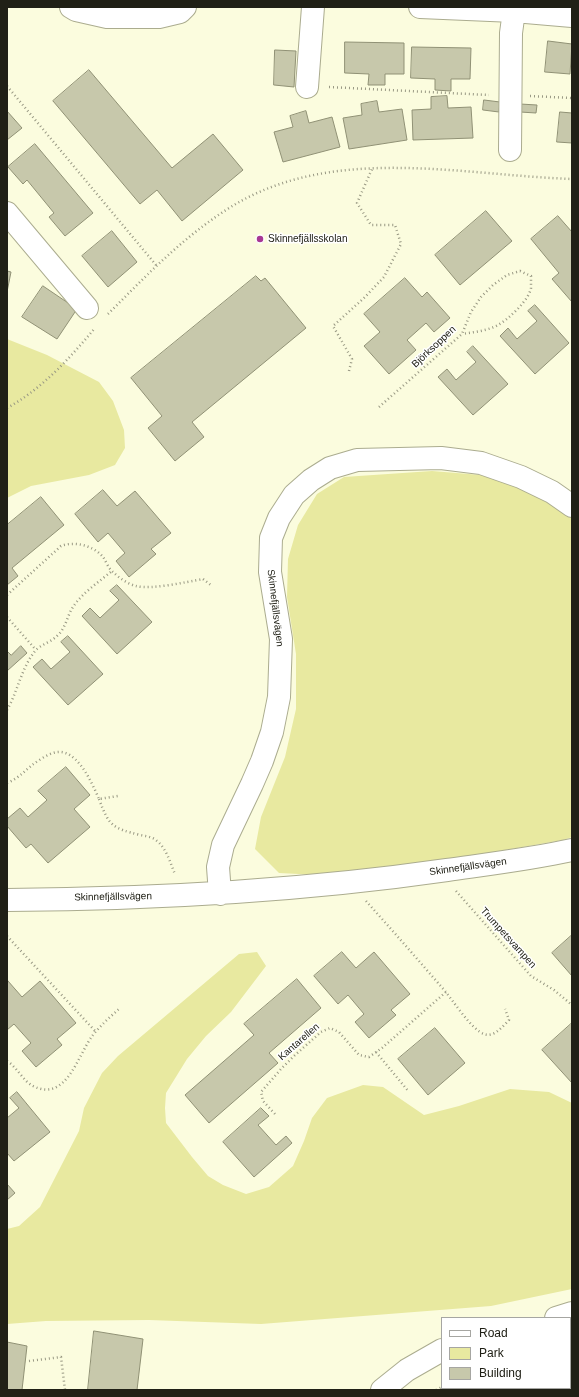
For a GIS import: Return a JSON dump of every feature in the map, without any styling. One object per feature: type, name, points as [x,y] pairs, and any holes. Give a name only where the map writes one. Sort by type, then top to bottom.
[{"type":"street","points":[[71,7],[76,10],[106,17],[159,17],[180,12],[185,7]]},
{"type":"street","points":[[307,87],[313,7]]},
{"type":"street","points":[[420,7],[514,11],[572,16]]},
{"type":"street","points":[[510,150],[510,33],[514,11]]},
{"type":"street","points":[[7,213],[96,317]]},
{"type":"street","name":"Skinnefjällsvägen","points":[[220,894],[218,867],[223,845],[262,761],[272,732],[279,696],[281,639],[270,572],[271,538],[279,518],[294,495],[311,480],[330,468],[356,460],[441,458],[481,463],[520,477],[552,492],[572,506]]},
{"type":"street","name":"Skinnefjällsvägen","points":[[7,900],[220,894],[404,876],[546,856],[572,850]]},
{"type":"street","points":[[559,1317],[572,1313]]},
{"type":"street","points":[[382,1390],[406,1370],[441,1351]]},
{"type":"path","points":[[7,86],[156,265]]},
{"type":"path","points":[[307,87],[347,87],[572,98]]},
{"type":"path","points":[[7,408],[41,384],[70,358],[96,317],[144,279],[156,265],[186,239],[226,209],[271,187],[305,176],[372,169],[415,168],[572,179]]},
{"type":"path","points":[[349,371],[352,359],[332,326],[364,298],[384,277],[401,244],[395,225],[371,225],[358,203],[372,169]]},
{"type":"path","name":"Björksoppen","points":[[379,407],[462,334],[471,312],[481,297],[493,285],[507,275],[520,272],[531,276],[531,290],[523,303],[511,315],[498,325],[480,331],[462,334]]},
{"type":"path","points":[[7,595],[61,546],[69,543],[93,548],[102,556],[112,571],[126,582],[137,586],[150,587],[203,579],[212,586]]},
{"type":"path","points":[[7,710],[16,691],[22,673],[36,650],[58,636],[66,625],[74,605],[112,571]]},
{"type":"path","points":[[7,617],[36,650]]},
{"type":"path","points":[[7,783],[44,757],[54,752],[64,753],[73,757],[90,779],[106,816],[112,825],[122,830],[150,837],[157,841],[165,850],[170,865],[187,896]]},
{"type":"path","points":[[99,799],[118,796]]},
{"type":"path","name":"Trumpetsvampen","points":[[456,891],[531,976],[554,990],[572,1004]]},
{"type":"path","points":[[366,901],[446,992],[477,1030],[486,1035],[495,1033],[509,1020],[505,1009]]},
{"type":"path","points":[[7,936],[96,1032]]},
{"type":"path","points":[[409,1092],[376,1052],[446,992]]},
{"type":"path","points":[[7,1061],[31,1086],[42,1090],[56,1088],[70,1076],[96,1032],[119,1009]]},
{"type":"path","name":"Kantarellen","points":[[275,1114],[263,1101],[261,1092],[281,1069],[321,1032],[330,1028],[339,1032],[359,1055],[369,1057],[376,1052]]},
{"type":"path","points":[[29,1361],[61,1357],[65,1390]]},
{"type":"green space","points":[[7,339],[47,355],[99,382],[113,401],[124,430],[125,448],[115,465],[89,475],[31,486],[7,498]]},
{"type":"green space","points":[[432,471],[481,475],[524,489],[572,513],[572,837],[563,840],[448,860],[318,875],[279,873],[255,849],[261,817],[285,757],[296,709],[296,654],[287,597],[288,559],[298,525],[317,494],[344,477]]},
{"type":"green space","points":[[257,952],[266,966],[231,1012],[206,1036],[187,1059],[166,1093],[166,1123],[208,1176],[223,1185],[246,1194],[269,1187],[293,1166],[312,1118],[327,1098],[363,1085],[383,1087],[424,1115],[459,1106],[510,1089],[549,1092],[572,1103],[572,1289],[491,1306],[261,1324],[149,1320],[46,1321],[7,1324],[7,1229],[19,1226],[40,1207],[79,1131],[84,1108],[102,1073],[118,1056],[239,954]]},
{"type":"building","points":[[548,41],[572,44],[570,74],[545,72]]},
{"type":"building","points":[[345,42],[404,43],[404,74],[385,74],[385,85],[368,85],[369,74],[345,73]]},
{"type":"building","points":[[412,47],[471,48],[470,79],[451,79],[451,91],[435,90],[435,79],[411,78]]},
{"type":"building","points":[[275,50],[296,51],[294,87],[274,85]]},
{"type":"building","points":[[89,70],[172,168],[213,134],[243,170],[182,221],[157,190],[140,204],[53,101]]},
{"type":"building","points":[[447,96],[448,108],[471,107],[473,138],[413,140],[412,110],[431,109],[431,97]]},
{"type":"building","points":[[484,100],[500,102],[499,112],[483,110]]},
{"type":"building","points":[[377,101],[379,112],[402,109],[407,140],[349,149],[343,118],[362,115],[361,104]]},
{"type":"building","points":[[520,104],[537,105],[536,113],[520,112]]},
{"type":"building","points":[[7,111],[22,128],[7,140]]},
{"type":"building","points":[[306,111],[309,123],[332,117],[340,147],[283,162],[274,132],[293,127],[290,116]]},
{"type":"building","points":[[560,112],[572,113],[572,143],[557,142]]},
{"type":"building","points":[[35,144],[93,213],[65,236],[49,217],[54,213],[27,180],[23,184],[8,167]]},
{"type":"building","points":[[486,211],[512,241],[460,285],[435,255]]},
{"type":"building","points":[[558,216],[572,232],[572,302],[552,279],[559,273],[531,239]]},
{"type":"building","points":[[112,231],[137,262],[108,287],[82,256]]},
{"type":"building","points":[[7,271],[11,272],[7,292]]},
{"type":"building","points":[[256,276],[261,281],[265,278],[306,328],[192,422],[204,437],[175,461],[148,428],[162,416],[131,378]]},
{"type":"building","points":[[405,278],[422,297],[427,292],[450,318],[434,332],[426,323],[407,340],[416,350],[389,374],[364,346],[380,332],[364,314]]},
{"type":"building","points":[[43,286],[77,309],[57,339],[22,317]]},
{"type":"building","points":[[535,305],[569,343],[535,374],[500,336],[508,328],[517,339],[537,321],[528,311]]},
{"type":"building","points":[[473,346],[508,384],[473,415],[438,377],[447,369],[456,380],[476,362],[467,352]]},
{"type":"building","points":[[103,490],[117,506],[135,491],[171,533],[151,549],[156,554],[129,577],[116,561],[125,553],[108,533],[98,542],[75,514]]},
{"type":"building","points":[[41,497],[64,525],[12,568],[18,576],[7,585],[7,525]]},
{"type":"building","points":[[117,585],[152,622],[117,654],[82,616],[90,608],[100,618],[119,600],[110,591]]},
{"type":"building","points":[[68,636],[103,674],[68,705],[33,667],[42,659],[51,669],[70,652],[61,642]]},
{"type":"building","points":[[21,646],[27,653],[7,671],[7,651],[11,655]]},
{"type":"building","points":[[66,767],[90,795],[74,809],[90,827],[48,863],[31,844],[26,848],[7,826],[7,819],[20,808],[28,817],[47,800],[38,791]]},
{"type":"building","points":[[572,935],[572,976],[552,953]]},
{"type":"building","points":[[342,952],[356,968],[374,952],[410,994],[391,1010],[396,1015],[369,1038],[355,1022],[364,1014],[348,995],[338,1004],[314,976]]},
{"type":"building","points":[[297,979],[321,1008],[269,1053],[278,1063],[209,1123],[185,1095],[254,1035],[244,1024]]},
{"type":"building","points":[[8,981],[22,997],[40,981],[76,1023],[57,1039],[62,1045],[36,1067],[22,1051],[31,1043],[14,1024],[7,1030]]},
{"type":"building","points":[[571,1024],[572,1025],[572,1083],[542,1050]]},
{"type":"building","points":[[435,1028],[465,1063],[428,1095],[398,1059]]},
{"type":"building","points":[[17,1092],[50,1132],[14,1161],[7,1153],[7,1118],[19,1108],[10,1098]]},
{"type":"building","points":[[261,1108],[269,1116],[258,1125],[276,1145],[286,1136],[292,1143],[254,1177],[223,1142]]},
{"type":"building","points":[[7,1184],[15,1193],[7,1200]]},
{"type":"building","points":[[94,1331],[143,1339],[137,1390],[88,1390]]},
{"type":"building","points":[[7,1342],[27,1346],[22,1390],[7,1390]]},
{"type":"place","name":"Skinnefjällsskolan","points":[[260,239]]}]
